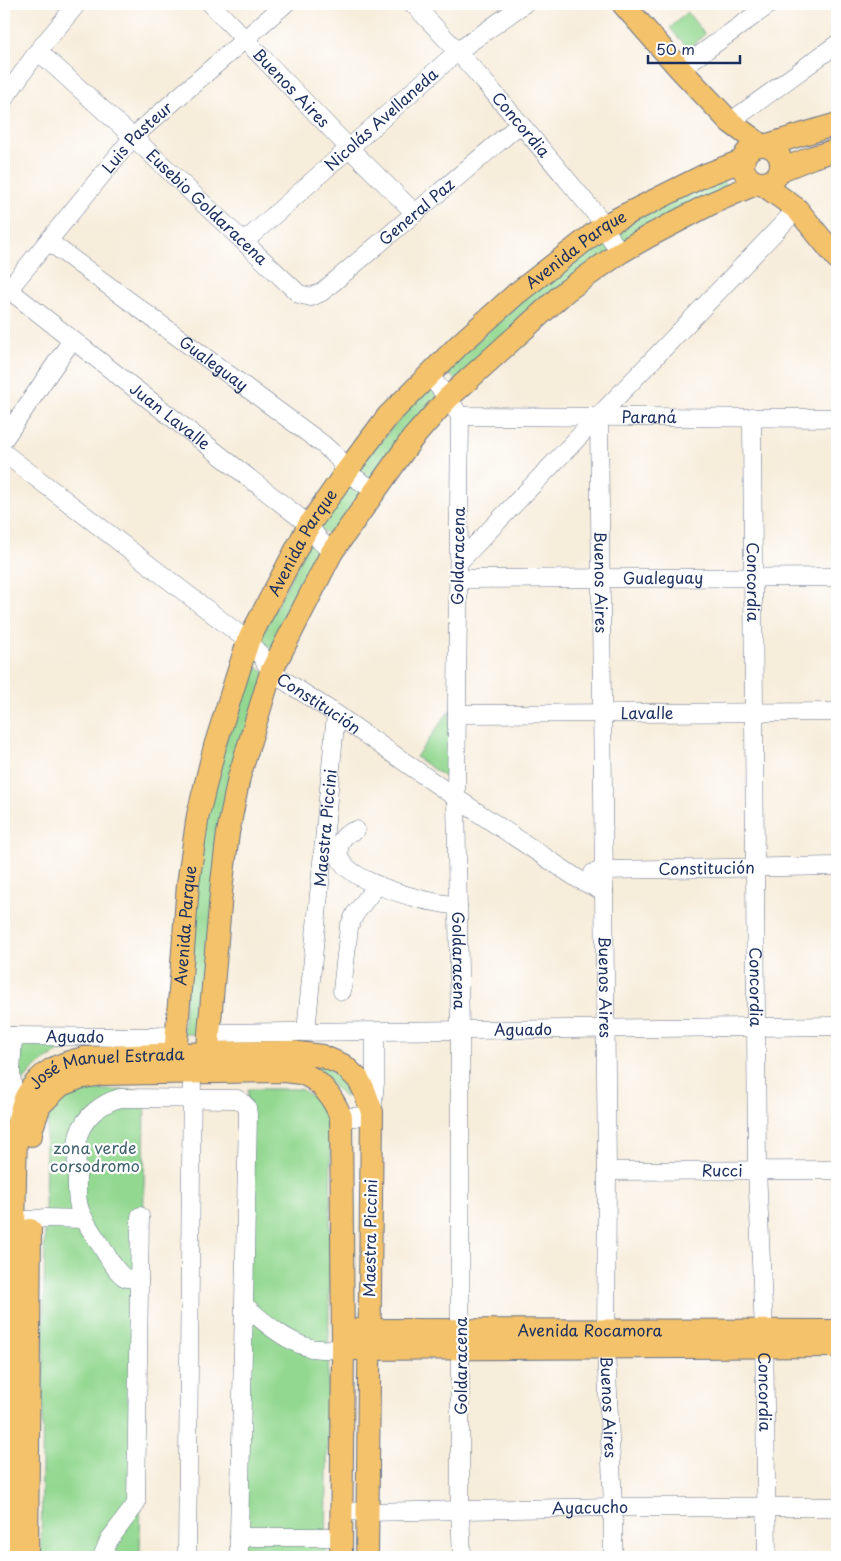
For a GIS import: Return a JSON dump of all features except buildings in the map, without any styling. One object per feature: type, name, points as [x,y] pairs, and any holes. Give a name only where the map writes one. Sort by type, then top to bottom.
[{"type":"main road","points":[[623,4],[680,70],[730,122],[754,152]]},
{"type":"main road","name":"Avenida Parque","points":[[192,1056],[188,884],[198,815],[215,746],[248,641],[309,525],[388,416],[459,345],[516,294],[605,225],[754,152],[837,124]]},
{"type":"main road","points":[[773,148],[778,153],[781,158],[770,177],[753,181],[745,172],[754,152],[773,148]]},
{"type":"main road","name":"Avenida Parque","points":[[192,1056],[239,776],[271,672],[332,552],[412,439],[454,407],[566,291],[622,252],[712,203],[813,157],[837,150]]},
{"type":"main road","points":[[770,177],[837,258]]},
{"type":"main road","name":"Maestra Piccini","points":[[192,1056],[291,1052],[322,1056],[343,1065],[358,1079],[372,1112],[367,1557]]},
{"type":"main road","points":[[16,1220],[31,1131],[40,1106],[53,1092],[61,1085],[79,1078],[192,1056]]},
{"type":"main road","name":"Maestra Piccini","points":[[192,1056],[284,1070],[304,1075],[325,1090],[334,1101],[341,1117],[342,1547]]},
{"type":"main road","name":"José Manuel Estrada","points":[[9,1557],[14,1508],[16,1129],[26,1096],[40,1077],[65,1062],[84,1058],[192,1056]]},
{"type":"main road","name":"Avenida Rocamora","points":[[764,1339],[837,1331]]},
{"type":"main road","name":"Avenida Rocamora","points":[[343,1339],[764,1339],[837,1346]]},
{"type":"main road","name":"José Manuel Estrada","points":[[14,1508],[27,1557]]},
{"type":"street","points":[[4,98],[38,51],[76,4]]},
{"type":"street","name":"Buenos Aires","points":[[212,4],[349,148],[414,212]]},
{"type":"street","name":"Luis Pasteur","points":[[6,288],[48,241],[133,137],[285,4]]},
{"type":"street","name":"Concordia","points":[[413,4],[458,51],[520,124],[605,225],[612,241],[622,252]]},
{"type":"street","name":"Nicolás Avellaneda","points":[[244,242],[458,51],[524,4]]},
{"type":"street","points":[[680,70],[770,4]]},
{"type":"street","points":[[730,122],[837,44]]},
{"type":"street","name":"Eusebio Goldaracena","points":[[38,51],[133,137],[299,294],[311,298]]},
{"type":"street","name":"General Paz","points":[[311,298],[322,292],[520,124]]},
{"type":"street","points":[[458,571],[599,416],[797,209]]},
{"type":"street","name":"Gualeguay","points":[[48,241],[324,444],[338,458],[346,472],[375,491]]},
{"type":"street","name":"Juan Lavalle","points":[[6,288],[309,525],[320,541],[332,552]]},
{"type":"street","points":[[4,439],[72,340]]},
{"type":"street","points":[[429,375],[454,407]]},
{"type":"street","name":"Paraná","points":[[454,407],[599,416],[837,418]]},
{"type":"street","name":"Goldaracena","points":[[454,407],[458,571],[456,798],[460,1031],[460,1511],[462,1557]]},
{"type":"street","name":"Buenos Aires","points":[[599,416],[606,1029],[606,1340],[613,1507],[613,1557]]},
{"type":"street","name":"Concordia","points":[[752,417],[757,1170],[764,1339],[767,1557]]},
{"type":"street","name":"Constitución","points":[[4,453],[248,641],[262,657],[271,672],[336,714],[456,798],[578,879],[604,892]]},
{"type":"street","name":"Gualeguay","points":[[458,571],[600,578],[837,577]]},
{"type":"street","name":"Lavalle","points":[[457,714],[837,712]]},
{"type":"street","name":"Maestra Piccini","points":[[306,1032],[336,714]]},
{"type":"street","points":[[356,830],[349,832],[341,840],[338,852],[341,861],[353,874],[377,885],[420,899],[458,906]]},
{"type":"street","name":"Constitución","points":[[578,879],[603,870],[837,866]]},
{"type":"street","points":[[342,990],[349,927],[355,914],[377,885]]},
{"type":"street","name":"Aguado","points":[[9,1036],[148,1037],[192,1056],[306,1032],[837,1026]]},
{"type":"street","points":[[341,1117],[356,1117],[372,1112],[375,1083],[376,1032]]},
{"type":"street","points":[[9,1036],[16,1129]]},
{"type":"street","points":[[187,1557],[192,1056]]},
{"type":"street","points":[[139,1279],[125,1277],[114,1266],[79,1208],[77,1196],[77,1147],[79,1134],[91,1115],[109,1101],[120,1098],[236,1099],[242,1102],[247,1107],[239,1557]]},
{"type":"street","name":"Rucci","points":[[607,1171],[837,1170]]},
{"type":"street","points":[[102,1557],[109,1540],[136,1504],[140,1216]]},
{"type":"street","points":[[16,1220],[45,1218],[84,1219]]},
{"type":"street","points":[[244,1306],[290,1339],[313,1348],[343,1339]]},
{"type":"street","name":"Ayacucho","points":[[342,1511],[837,1506]]},
{"type":"street","points":[[239,1537],[342,1547]]},
{"type":"green space","points":[[687,12],[705,34],[689,49],[670,28]]},
{"type":"green space","points":[[719,175],[728,189],[623,246],[611,230]]},
{"type":"green space","points":[[601,239],[611,252],[455,380],[445,370],[550,276]]},
{"type":"green space","points":[[429,386],[440,398],[373,481],[355,470]]},
{"type":"green space","points":[[347,480],[364,492],[335,539],[316,526]]},
{"type":"green space","points":[[310,540],[324,553],[273,650],[259,641]]},
{"type":"green space","points":[[251,664],[266,673],[203,1034],[183,1034],[193,884],[215,775]]},
{"type":"green space","points":[[450,710],[449,780],[416,757]]},
{"type":"green space","points":[[21,1042],[148,1043],[96,1045],[59,1052],[40,1064],[20,1086]]},
{"type":"green space","points":[[223,1058],[321,1062],[355,1089],[344,1097],[318,1071]]},
{"type":"green space","points":[[248,1089],[300,1089],[317,1099],[329,1120],[331,1145],[326,1557],[238,1557]]},
{"type":"green space","name":"zona verde corsodromo","points":[[79,1090],[145,1090],[140,1557],[41,1557],[46,1135],[49,1116],[64,1098]]}]
